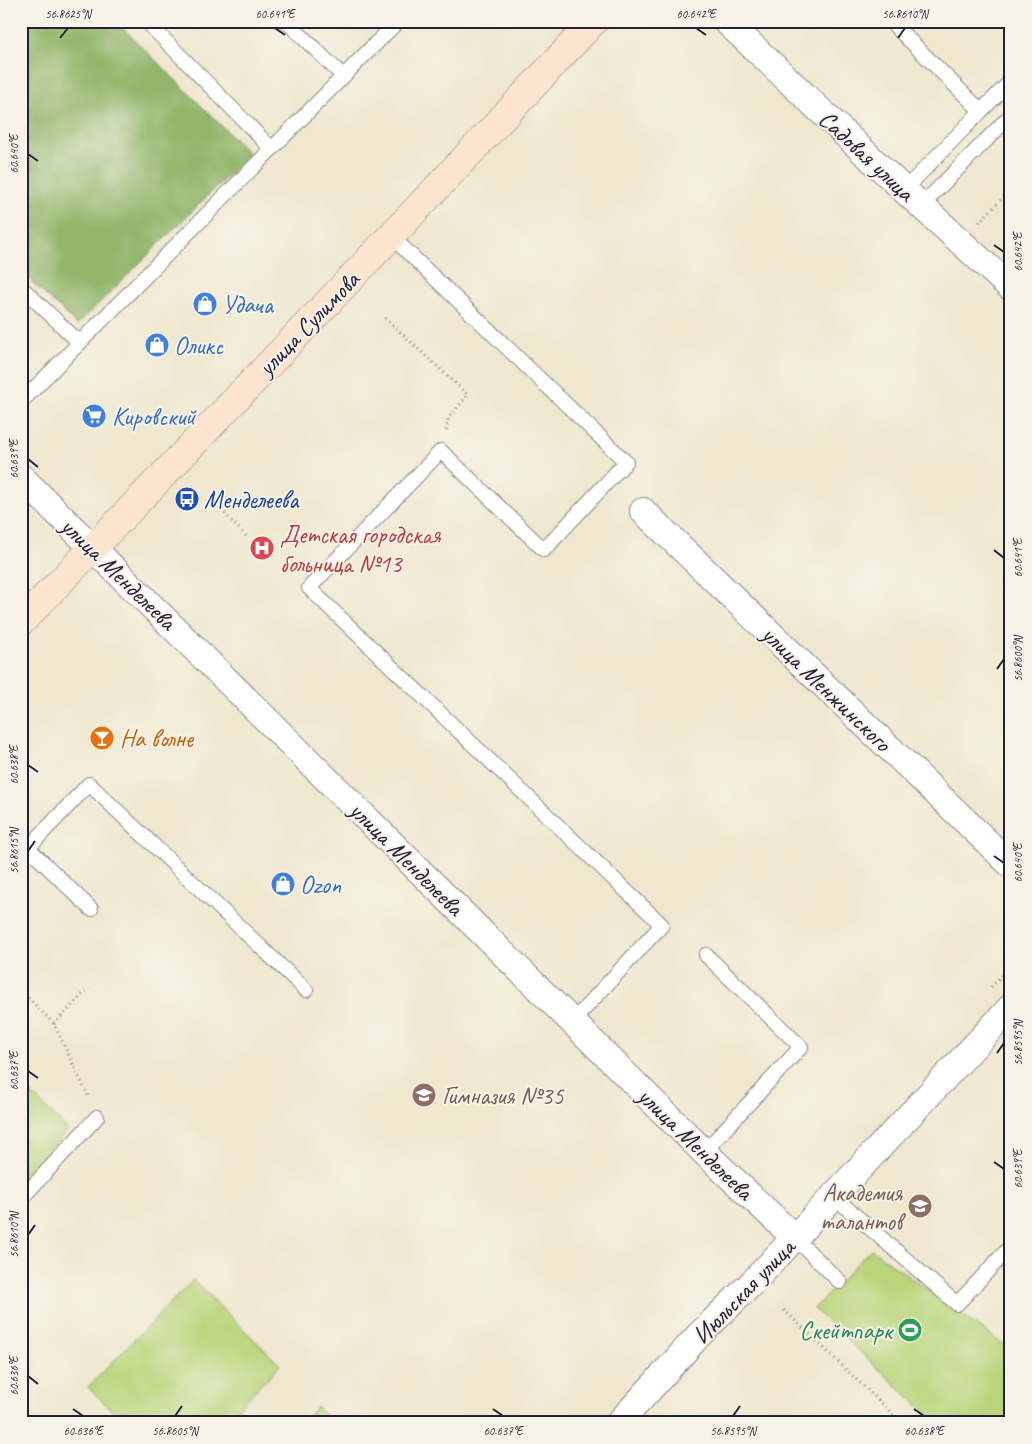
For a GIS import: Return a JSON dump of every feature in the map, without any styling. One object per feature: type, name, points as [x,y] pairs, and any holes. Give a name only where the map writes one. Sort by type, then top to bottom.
[{"type":"main road","name":"улица Сулимова","points":[[21,622],[94,548],[594,21]]},
{"type":"street","name":"Садовая улица","points":[[726,21],[913,198],[1008,280]]},
{"type":"street","name":"улица Менделеева","points":[[21,478],[704,1152],[795,1238]]},
{"type":"street","name":"улица Менжинского","points":[[643,511],[797,647],[1011,865]]},
{"type":"street","name":"Июльская улица","points":[[619,1423],[699,1335],[795,1238],[1011,1007]]},
{"type":"lane","points":[[146,21],[272,149]]},
{"type":"lane","points":[[286,21],[343,76]]},
{"type":"lane","points":[[21,402],[398,21]]},
{"type":"lane","points":[[890,21],[981,112]]},
{"type":"lane","points":[[913,198],[981,112],[1011,81]]},
{"type":"lane","points":[[913,198],[1011,115]]},
{"type":"lane","points":[[391,236],[626,462],[544,550],[441,451],[309,588],[662,925],[572,1022]]},
{"type":"lane","points":[[21,287],[80,343]]},
{"type":"lane","points":[[91,909],[24,845],[89,784],[306,990]]},
{"type":"lane","points":[[704,1152],[801,1047],[706,955]]},
{"type":"lane","points":[[21,1199],[97,1117]]},
{"type":"lane","points":[[834,1196],[957,1304],[1011,1246]]},
{"type":"lane","points":[[795,1238],[840,1282]]},
{"type":"path","points":[[974,228],[1006,195]]},
{"type":"path","points":[[386,318],[468,395],[448,419]]},
{"type":"path","points":[[211,499],[246,536]]},
{"type":"path","points":[[54,1024],[89,988]]},
{"type":"path","points":[[21,990],[54,1024],[97,1117]]},
{"type":"path","points":[[784,1310],[902,1423]]},
{"type":"green space","points":[[21,21],[116,21],[250,154],[77,325],[21,272]]},
{"type":"green space","points":[[21,1049],[25,1087],[68,1130],[21,1181]]},
{"type":"green space","name":"Скейтпарк","points":[[871,1249],[1011,1350],[1011,1423],[937,1423],[814,1309]]},
{"type":"green space","points":[[193,1280],[280,1365],[224,1423],[125,1423],[88,1387]]},
{"type":"green space","points":[[317,1407],[333,1423],[302,1423]]},
{"type":"place","name":"Удача","points":[[205,304]]},
{"type":"place","name":"Оликс","points":[[157,345]]},
{"type":"place","name":"Кировский","points":[[94,416]]},
{"type":"place","name":"Менделеева","points":[[187,499]]},
{"type":"place","name":"Детская городская больница №13","points":[[262,548]]},
{"type":"place","name":"На волне","points":[[102,738]]},
{"type":"place","name":"Ozon","points":[[283,884]]},
{"type":"place","name":"Гимназия №35","points":[[424,1095]]},
{"type":"place","name":"Академия талантов","points":[[920,1206]]},
{"type":"place","name":"Скейтпарк","points":[[910,1330]]}]
